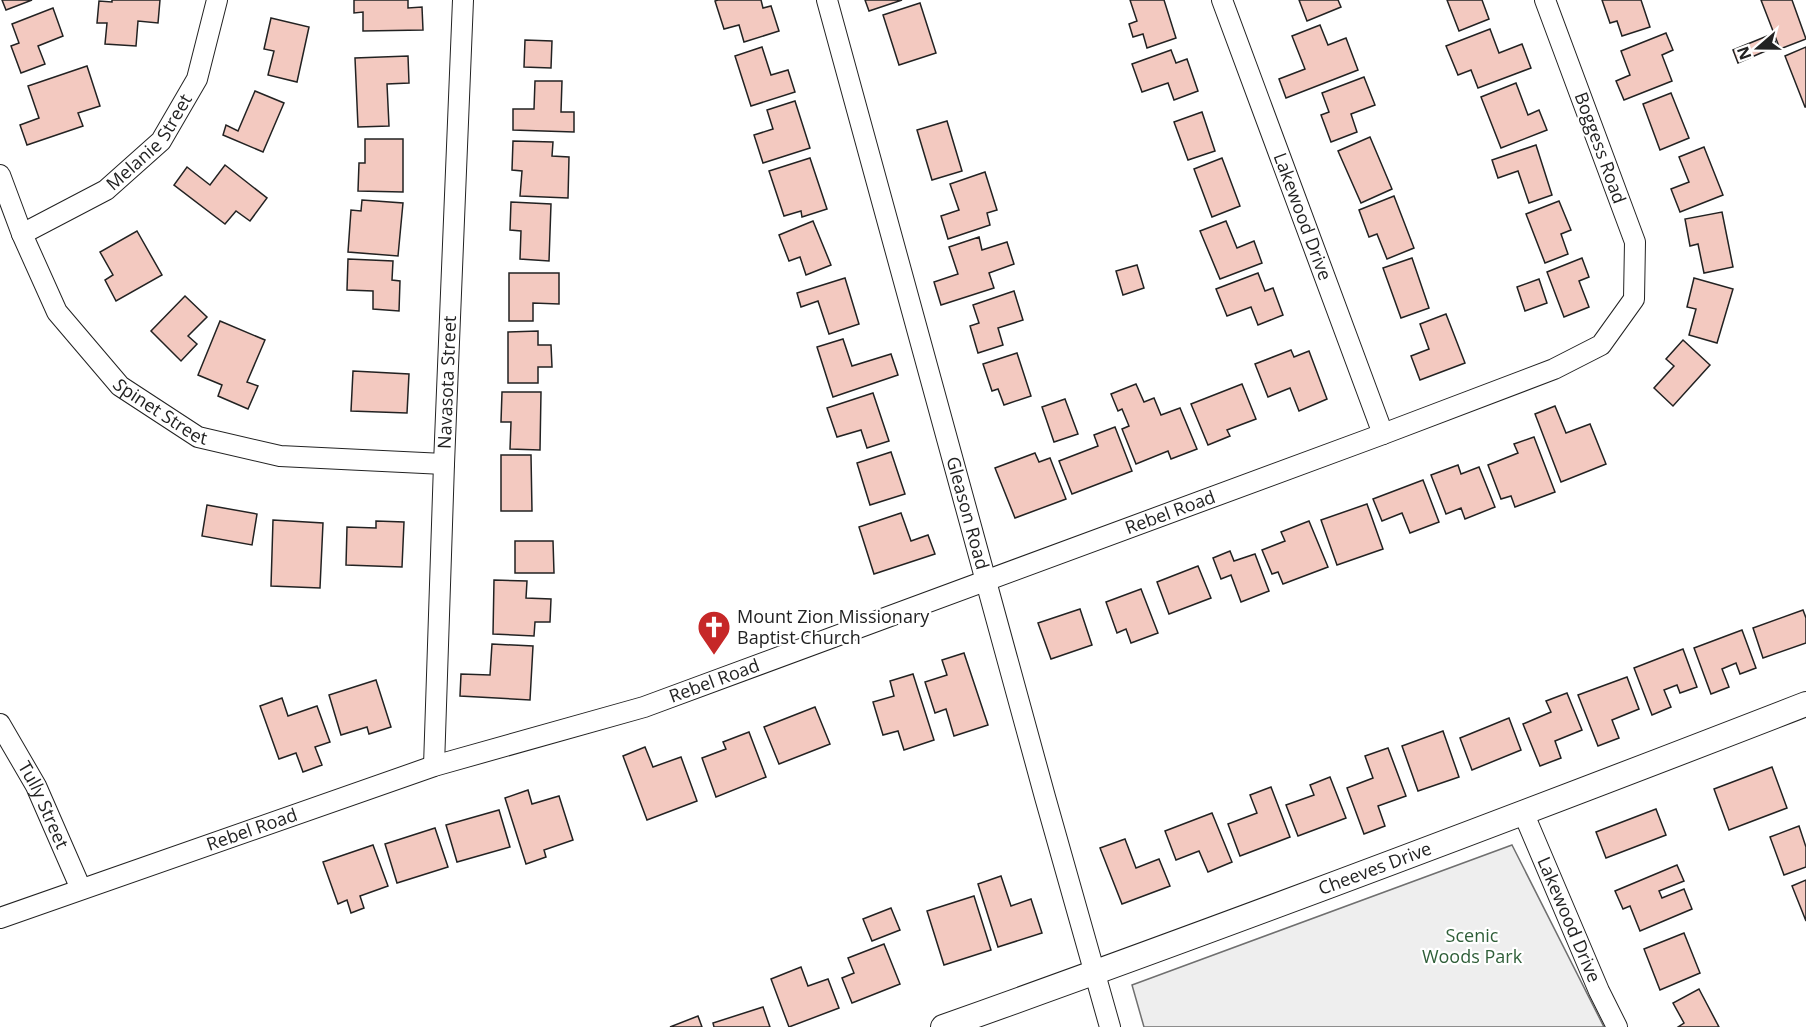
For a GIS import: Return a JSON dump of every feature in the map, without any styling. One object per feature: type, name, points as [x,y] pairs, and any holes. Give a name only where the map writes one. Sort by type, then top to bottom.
[{"type":"street","name":"Melanie Street","points":[[22,234],[106,190],[161,141],[197,80],[217,0]]},
{"type":"street","name":"Navasota Street","points":[[434,766],[463,0]]},
{"type":"street","name":"Gleason Road","points":[[827,0],[1110,1027]]},
{"type":"street","name":"Lakewood Drive","points":[[1222,0],[1383,434]]},
{"type":"street","name":"Boggess Road","points":[[1545,0],[1635,242],[1634,299]]},
{"type":"street","name":"Spinet Street","points":[[0,175],[22,234],[57,312],[120,386],[198,437],[280,456],[444,464]]},
{"type":"street","name":"Rebel Road","points":[[0,918],[434,766],[644,707],[1383,434],[1554,369],[1601,345],[1634,299]]},
{"type":"street","name":"Cheeves Drive","points":[[944,1027],[1095,973],[1806,704]]},
{"type":"street","name":"Tully Street","points":[[0,724],[36,786],[81,889]]},
{"type":"street","name":"Lakewood Drive","points":[[1523,812],[1599,991],[1617,1027]]},
{"type":"green space","name":"Scenic Woods Park","points":[[1512,845],[1604,1027],[1144,1027],[1132,985]]},
{"type":"building","points":[[2,0],[32,0],[6,10]]},
{"type":"building","points":[[112,0],[160,0],[158,23],[138,21],[136,46],[105,44],[107,23],[97,23],[99,1],[112,2]]},
{"type":"building","points":[[354,0],[408,0],[408,8],[422,7],[423,30],[363,31],[363,12],[354,13]]},
{"type":"building","points":[[761,0],[763,8],[771,6],[779,31],[744,42],[739,25],[724,29],[715,1]]},
{"type":"building","points":[[865,0],[902,0],[869,11]]},
{"type":"building","points":[[1130,0],[1164,0],[1176,38],[1147,48],[1143,34],[1133,37],[1129,24],[1137,21]]},
{"type":"building","points":[[1299,0],[1338,0],[1341,7],[1307,21]]},
{"type":"building","points":[[1447,0],[1482,0],[1489,19],[1459,31]]},
{"type":"building","points":[[1602,0],[1641,0],[1650,27],[1622,36],[1617,21],[1610,23]]},
{"type":"building","points":[[1761,0],[1792,0],[1806,39],[1780,49]]},
{"type":"building","points":[[920,3],[936,53],[899,65],[883,15]]},
{"type":"building","points":[[53,8],[63,36],[38,46],[45,64],[21,73],[11,46],[19,43],[12,24]]},
{"type":"building","points":[[271,18],[309,27],[297,82],[268,75],[274,51],[264,49]]},
{"type":"building","points":[[1320,25],[1328,45],[1346,38],[1358,70],[1286,98],[1279,79],[1305,69],[1292,36]]},
{"type":"building","points":[[1490,29],[1499,53],[1522,44],[1531,68],[1478,88],[1471,70],[1458,75],[1446,46]]},
{"type":"building","points":[[1666,33],[1673,50],[1662,55],[1672,81],[1624,100],[1616,81],[1630,75],[1621,51]]},
{"type":"building","points":[[1772,34],[1777,46],[1738,63],[1733,50]]},
{"type":"building","points":[[525,40],[552,41],[551,68],[524,67]]},
{"type":"building","points":[[762,47],[771,75],[788,70],[795,92],[751,106],[735,56]]},
{"type":"building","points":[[1806,47],[1806,107],[1805,107],[1785,56]]},
{"type":"building","points":[[1171,50],[1176,63],[1187,59],[1198,91],[1174,100],[1168,83],[1142,92],[1132,64]]},
{"type":"building","points":[[408,56],[409,83],[387,84],[389,126],[358,127],[355,58]]},
{"type":"building","points":[[87,66],[100,106],[78,113],[83,126],[27,145],[20,125],[39,118],[28,86]]},
{"type":"building","points":[[1364,77],[1375,105],[1351,114],[1357,132],[1331,142],[1321,115],[1329,112],[1322,93]]},
{"type":"building","points":[[535,81],[562,81],[561,112],[574,112],[574,132],[513,130],[513,109],[534,109]]},
{"type":"building","points":[[1516,83],[1528,115],[1539,110],[1547,130],[1501,148],[1481,97]]},
{"type":"building","points":[[255,91],[284,103],[263,152],[223,135],[226,125],[238,131]]},
{"type":"building","points":[[1671,93],[1689,138],[1660,150],[1643,104]]},
{"type":"building","points":[[795,101],[810,148],[763,163],[754,135],[773,129],[767,110]]},
{"type":"building","points":[[1202,112],[1215,151],[1188,160],[1174,122]]},
{"type":"building","points":[[947,121],[962,171],[932,180],[917,130]]},
{"type":"building","points":[[1370,137],[1392,189],[1361,203],[1338,151]]},
{"type":"building","points":[[365,139],[403,139],[403,192],[358,191],[359,163],[365,163]]},
{"type":"building","points":[[513,141],[553,142],[552,156],[569,157],[568,198],[520,196],[522,171],[512,170]]},
{"type":"building","points":[[1536,145],[1552,195],[1529,203],[1518,171],[1498,178],[1492,160]]},
{"type":"building","points":[[1704,147],[1723,195],[1680,212],[1671,189],[1689,182],[1679,157]]},
{"type":"building","points":[[810,158],[827,209],[802,217],[801,211],[784,216],[769,171]]},
{"type":"building","points":[[1222,158],[1240,206],[1212,217],[1194,169]]},
{"type":"building","points":[[225,165],[267,198],[250,221],[236,211],[225,224],[174,185],[187,167],[210,185]]},
{"type":"building","points":[[985,172],[997,210],[987,213],[990,225],[948,239],[941,216],[959,210],[950,184]]},
{"type":"building","points":[[1394,196],[1414,248],[1387,259],[1377,234],[1369,237],[1359,210]]},
{"type":"building","points":[[362,200],[403,203],[398,256],[348,252],[351,210],[361,211]]},
{"type":"building","points":[[1559,201],[1571,230],[1561,234],[1568,254],[1545,263],[1526,214]]},
{"type":"building","points":[[511,202],[551,204],[549,261],[520,259],[521,231],[510,230]]},
{"type":"building","points":[[1722,212],[1733,267],[1704,273],[1698,244],[1690,246],[1685,219]]},
{"type":"building","points":[[813,221],[831,265],[806,275],[800,257],[789,261],[779,235]]},
{"type":"building","points":[[1226,221],[1237,248],[1254,241],[1262,263],[1220,279],[1200,231]]},
{"type":"building","points":[[137,231],[162,275],[116,301],[105,280],[113,275],[100,252]]},
{"type":"building","points":[[979,237],[982,250],[1007,242],[1014,264],[989,273],[994,288],[941,305],[934,282],[958,274],[949,247]]},
{"type":"building","points":[[1412,258],[1429,308],[1401,318],[1383,268]]},
{"type":"building","points":[[1582,258],[1589,277],[1579,281],[1589,307],[1564,317],[1547,272]]},
{"type":"building","points":[[348,259],[393,261],[392,280],[400,281],[399,311],[373,309],[373,291],[347,290]]},
{"type":"building","points":[[1137,265],[1144,288],[1123,295],[1116,271]]},
{"type":"building","points":[[509,273],[559,273],[559,304],[533,303],[533,321],[509,321]]},
{"type":"building","points":[[1258,273],[1265,291],[1273,288],[1283,315],[1258,325],[1251,307],[1227,316],[1216,289]]},
{"type":"building","points":[[845,278],[859,324],[829,334],[818,301],[801,307],[797,293]]},
{"type":"building","points":[[1694,278],[1733,289],[1717,343],[1689,335],[1696,309],[1687,307]]},
{"type":"building","points":[[1539,279],[1547,303],[1525,311],[1517,287]]},
{"type":"building","points":[[1014,291],[1023,320],[998,328],[1003,345],[978,353],[970,326],[979,323],[973,305]]},
{"type":"building","points":[[185,296],[207,317],[188,336],[197,344],[181,361],[151,331]]},
{"type":"building","points":[[1446,314],[1465,363],[1420,380],[1411,356],[1429,349],[1420,324]]},
{"type":"building","points":[[220,321],[265,340],[247,382],[258,386],[248,409],[218,396],[222,385],[198,375]]},
{"type":"building","points":[[538,331],[538,345],[551,345],[552,367],[538,367],[538,383],[508,383],[508,332]]},
{"type":"building","points":[[843,339],[852,366],[891,354],[898,375],[833,397],[817,347]]},
{"type":"building","points":[[1683,340],[1710,365],[1673,406],[1654,388],[1674,366],[1666,359]]},
{"type":"building","points":[[1291,350],[1294,357],[1309,351],[1327,399],[1299,411],[1290,388],[1268,397],[1255,364]]},
{"type":"building","points":[[1017,353],[1031,396],[1004,405],[998,389],[992,391],[983,364]]},
{"type":"building","points":[[353,371],[409,374],[407,413],[351,411]]},
{"type":"building","points":[[1136,384],[1144,402],[1154,398],[1161,415],[1180,408],[1197,449],[1171,459],[1168,451],[1136,464],[1122,429],[1129,426],[1122,409],[1118,411],[1111,394]]},
{"type":"building","points":[[1242,384],[1256,419],[1227,430],[1230,436],[1208,445],[1191,404]]},
{"type":"building","points":[[502,392],[541,392],[540,450],[510,449],[511,422],[501,422]]},
{"type":"building","points":[[873,393],[889,441],[867,448],[861,430],[837,437],[827,408]]},
{"type":"building","points":[[1065,399],[1078,434],[1054,442],[1042,407]]},
{"type":"building","points":[[1555,406],[1566,433],[1590,424],[1606,464],[1561,482],[1535,414]]},
{"type":"building","points":[[1115,427],[1132,471],[1072,494],[1059,461],[1098,446],[1094,435]]},
{"type":"building","points":[[1534,437],[1555,492],[1515,507],[1511,496],[1501,499],[1488,465],[1518,453],[1514,444]]},
{"type":"building","points":[[891,452],[905,494],[870,505],[857,463]]},
{"type":"building","points":[[1035,453],[1039,462],[1050,458],[1066,499],[1015,518],[995,468]]},
{"type":"building","points":[[501,455],[531,455],[532,511],[501,511]]},
{"type":"building","points":[[1458,465],[1461,474],[1479,467],[1495,507],[1465,519],[1461,508],[1446,514],[1431,475]]},
{"type":"building","points":[[1423,480],[1439,522],[1410,533],[1402,513],[1382,521],[1373,499]]},
{"type":"building","points":[[1367,504],[1383,549],[1337,565],[1321,520]]},
{"type":"building","points":[[207,505],[257,514],[252,545],[202,536]]},
{"type":"building","points":[[901,513],[911,541],[928,535],[935,554],[874,574],[859,527]]},
{"type":"building","points":[[273,520],[323,523],[320,588],[271,586]]},
{"type":"building","points":[[376,521],[404,522],[402,567],[346,565],[347,527],[376,528]]},
{"type":"building","points":[[1309,521],[1328,567],[1283,584],[1278,572],[1272,574],[1262,550],[1285,541],[1281,532]]},
{"type":"building","points":[[515,541],[553,541],[554,573],[515,573]]},
{"type":"building","points":[[1230,551],[1234,561],[1255,554],[1269,591],[1241,602],[1231,575],[1221,579],[1213,558]]},
{"type":"building","points":[[1198,566],[1211,598],[1169,614],[1157,582]]},
{"type":"building","points":[[494,580],[527,581],[526,598],[551,599],[550,622],[535,622],[534,636],[493,634]]},
{"type":"building","points":[[1141,589],[1158,633],[1131,643],[1126,629],[1117,633],[1106,602]]},
{"type":"building","points":[[1080,609],[1092,645],[1051,659],[1038,623]]},
{"type":"building","points":[[1803,610],[1806,618],[1806,643],[1763,658],[1753,628]]},
{"type":"building","points":[[1742,630],[1756,668],[1740,674],[1736,663],[1722,669],[1729,687],[1711,694],[1694,648]]},
{"type":"building","points":[[492,644],[533,646],[530,700],[460,696],[461,674],[490,675]]},
{"type":"building","points":[[1683,649],[1697,687],[1680,693],[1677,685],[1664,690],[1671,707],[1652,715],[1634,668]]},
{"type":"building","points":[[964,653],[988,725],[954,736],[946,709],[935,713],[925,682],[947,675],[942,660]]},
{"type":"building","points":[[913,674],[934,740],[904,750],[898,731],[883,735],[873,702],[894,696],[890,681]]},
{"type":"building","points":[[1627,677],[1639,709],[1612,720],[1619,738],[1598,746],[1578,695]]},
{"type":"building","points":[[376,680],[391,727],[369,734],[367,727],[341,735],[329,695]]},
{"type":"building","points":[[1567,693],[1582,730],[1555,741],[1561,758],[1540,766],[1523,724],[1551,712],[1546,701]]},
{"type":"building","points":[[282,698],[288,716],[317,706],[330,742],[315,747],[322,765],[303,772],[296,753],[279,759],[260,706]]},
{"type":"building","points":[[815,707],[830,744],[779,764],[764,727]]},
{"type":"building","points":[[1509,718],[1521,750],[1472,770],[1460,738]]},
{"type":"building","points":[[1443,731],[1459,777],[1418,791],[1402,746]]},
{"type":"building","points":[[749,732],[766,777],[716,797],[702,758],[726,749],[723,742]]},
{"type":"building","points":[[645,747],[653,767],[681,757],[697,801],[647,820],[623,756]]},
{"type":"building","points":[[1388,748],[1406,796],[1378,806],[1385,826],[1364,834],[1347,788],[1373,778],[1365,756]]},
{"type":"building","points":[[1772,767],[1787,808],[1729,830],[1714,789]]},
{"type":"building","points":[[1330,777],[1346,818],[1298,836],[1286,805],[1314,795],[1310,785]]},
{"type":"building","points":[[1271,787],[1290,837],[1240,856],[1228,824],[1257,813],[1250,795]]},
{"type":"building","points":[[528,790],[532,804],[559,796],[573,840],[544,850],[546,857],[526,864],[505,798]]},
{"type":"building","points":[[1656,809],[1666,835],[1606,858],[1596,832]]},
{"type":"building","points":[[499,810],[510,847],[457,862],[446,825]]},
{"type":"building","points":[[1212,813],[1232,862],[1208,872],[1199,851],[1176,860],[1165,831]]},
{"type":"building","points":[[1799,826],[1806,847],[1806,867],[1784,875],[1770,837]]},
{"type":"building","points":[[435,828],[448,867],[397,883],[385,844]]},
{"type":"building","points":[[1125,839],[1136,868],[1159,859],[1170,886],[1122,904],[1100,848]]},
{"type":"building","points":[[373,845],[388,886],[360,896],[364,908],[351,913],[347,900],[338,904],[323,862]]},
{"type":"building","points":[[1677,865],[1684,881],[1659,891],[1662,898],[1684,889],[1692,909],[1640,931],[1630,906],[1623,909],[1615,891]]},
{"type":"building","points":[[1001,876],[1011,906],[1031,899],[1042,933],[998,947],[978,884]]},
{"type":"building","points":[[1806,880],[1806,921],[1792,886]]},
{"type":"building","points":[[974,896],[991,950],[944,965],[927,911]]},
{"type":"building","points":[[891,908],[900,930],[872,941],[863,919]]},
{"type":"building","points":[[1684,933],[1700,973],[1660,990],[1644,949]]},
{"type":"building","points":[[884,944],[900,984],[852,1003],[842,978],[854,973],[848,958]]},
{"type":"building","points":[[801,967],[808,986],[828,979],[839,1008],[789,1027],[771,979]]},
{"type":"building","points":[[1699,989],[1719,1027],[1678,1027],[1684,1023],[1673,1003]]},
{"type":"building","points":[[763,1007],[770,1027],[714,1027],[713,1023]]},
{"type":"building","points":[[698,1016],[702,1027],[670,1027]]},
{"type":"place","name":"Mount Zion Missionary Baptist Church","points":[[714,656]]}]
